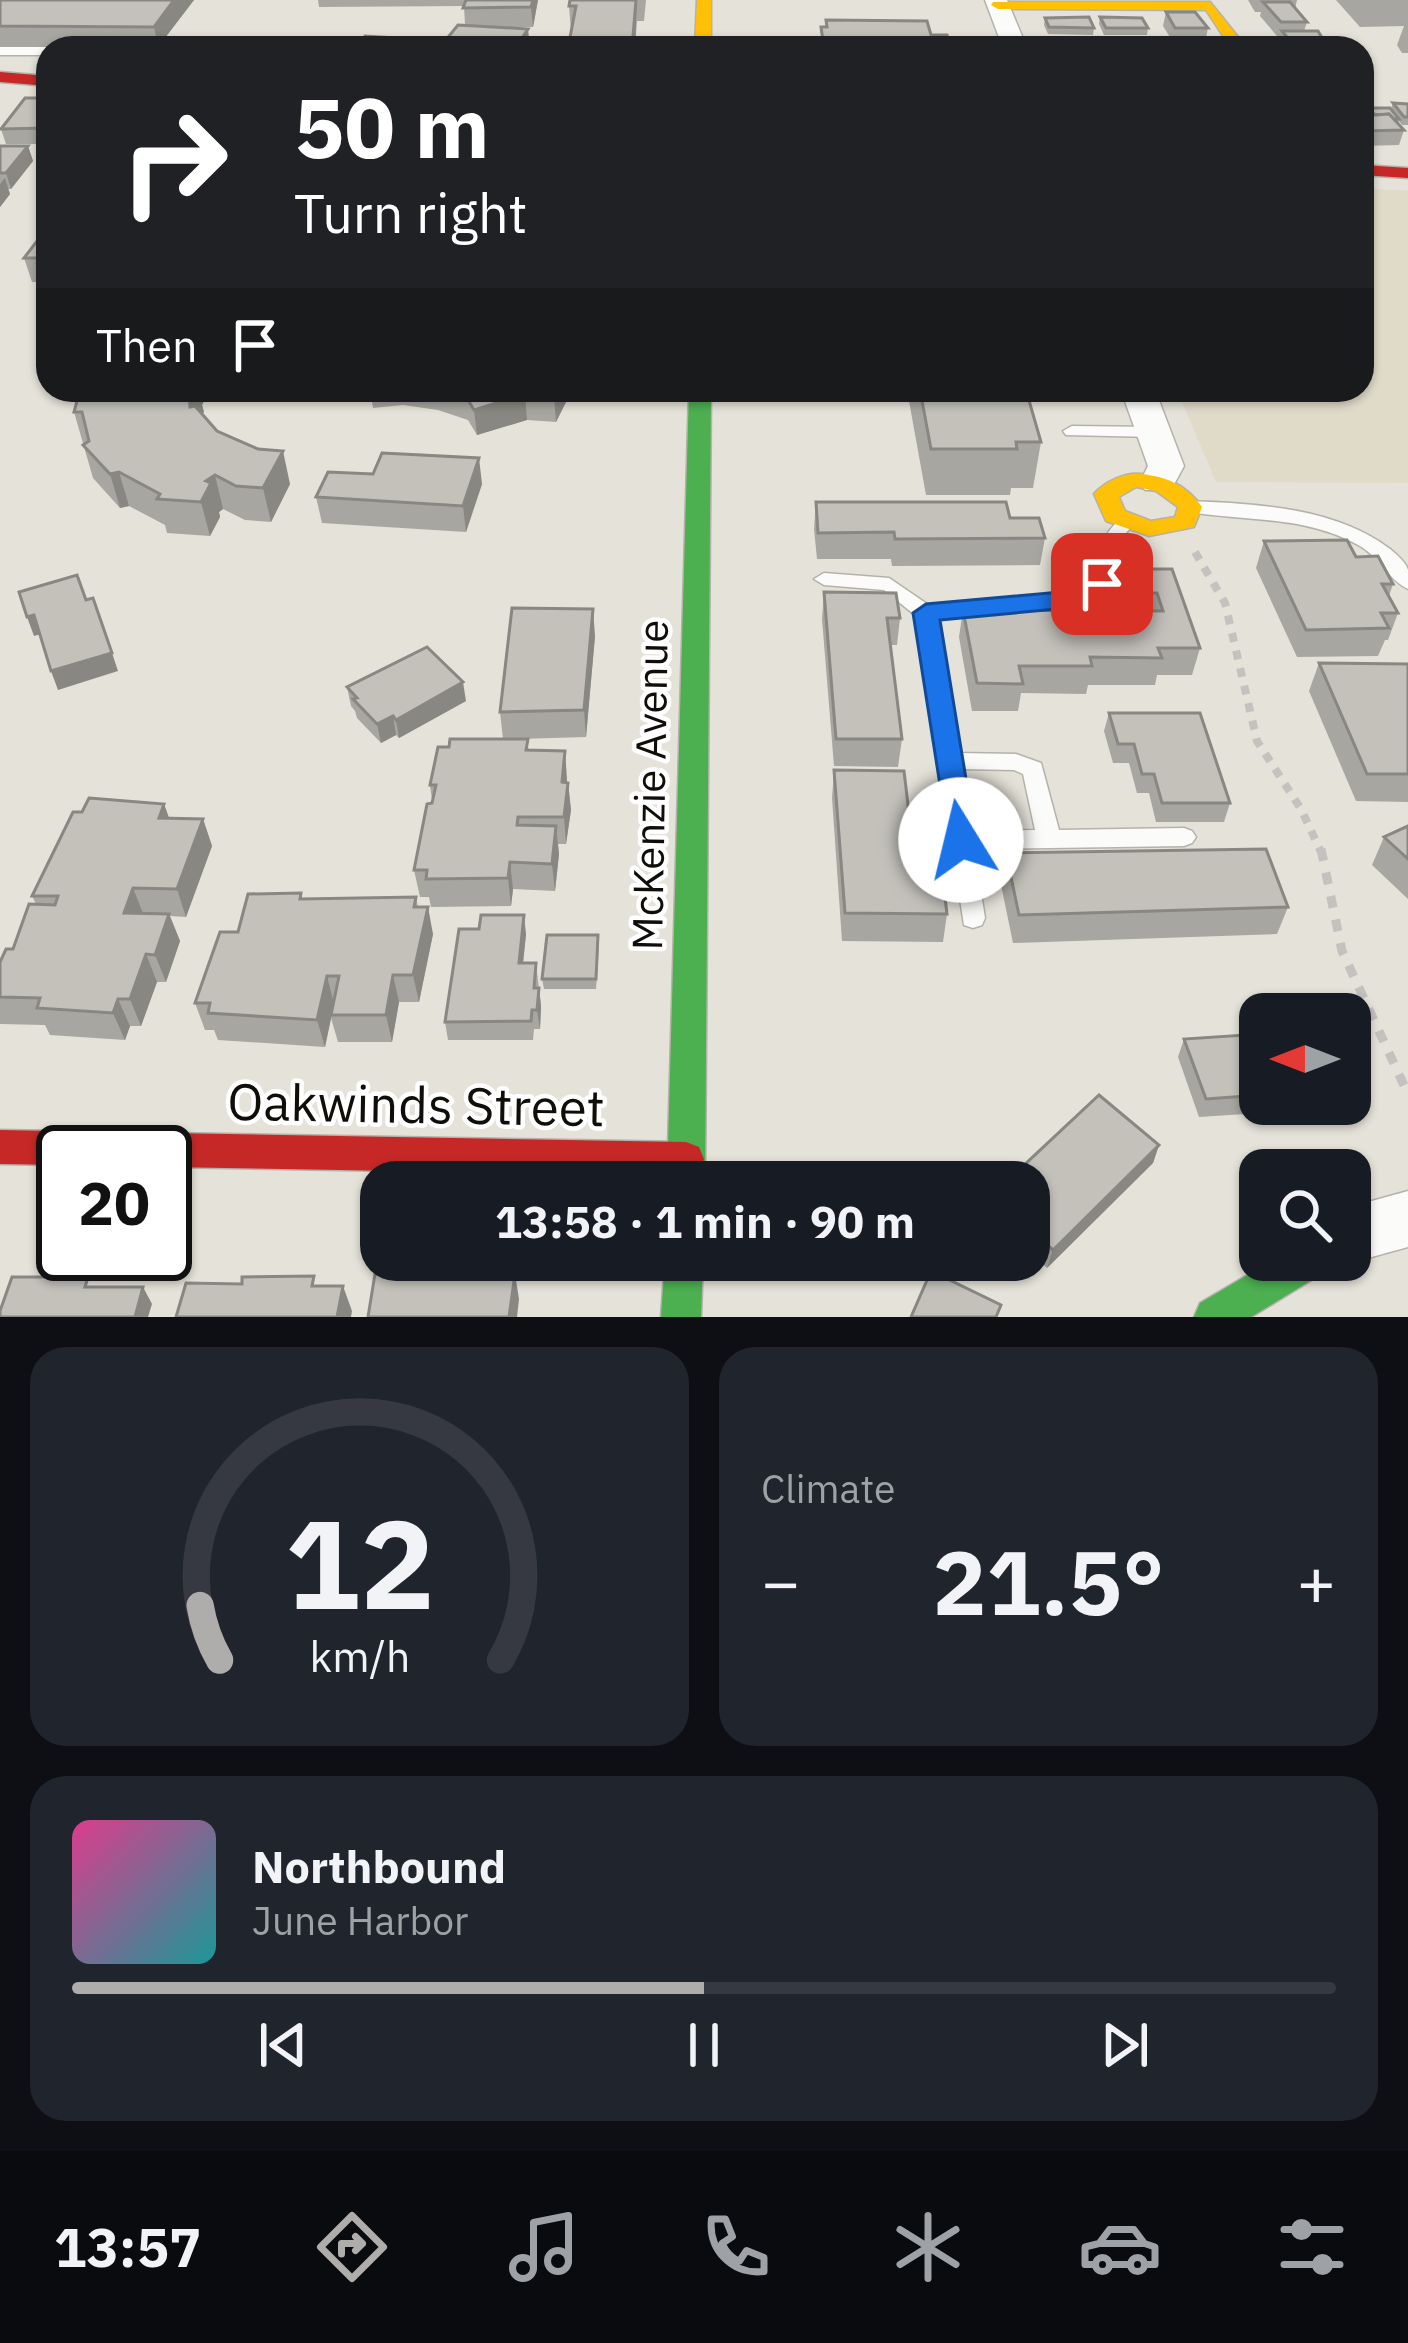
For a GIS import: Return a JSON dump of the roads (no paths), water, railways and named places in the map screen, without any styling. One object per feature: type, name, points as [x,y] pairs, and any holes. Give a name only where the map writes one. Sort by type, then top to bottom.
[{"type":"street","points":[[703,36],[704,0]]},
{"type":"street","points":[[1010,36],[997,3],[1210,6],[1231,36]]},
{"type":"street","points":[[0,78],[36,80]]},
{"type":"street","points":[[1374,171],[1408,173]]},
{"type":"street","name":"McKenzie Avenue","points":[[686,1161],[700,402]]},
{"type":"street","points":[[1143,402],[1166,466],[1158,482]]},
{"type":"street","points":[[1132,480],[1158,482],[1180,492],[1183,517],[1152,530],[1126,524],[1105,502],[1111,488],[1132,480]]},
{"type":"street","name":"Oakwinds Street","points":[[0,1147],[400,1161]]},
{"type":"street","points":[[1371,1230],[1408,1220]]},
{"type":"street","points":[[681,1317],[683,1281]]},
{"type":"street","points":[[1214,1317],[1274,1281]]},
{"type":"lane","points":[[0,51],[36,52]]},
{"type":"lane","points":[[1072,431],[1156,432]]},
{"type":"lane","points":[[1183,517],[1277,513],[1345,531],[1406,578]]},
{"type":"lane","points":[[824,579],[889,584],[926,613],[1078,599],[1102,584],[1116,532],[1126,524]]},
{"type":"lane","points":[[926,613],[973,918]]},
{"type":"lane","points":[[948,761],[1016,762],[1034,769],[1049,839]]},
{"type":"lane","points":[[961,840],[1184,837]]}]
